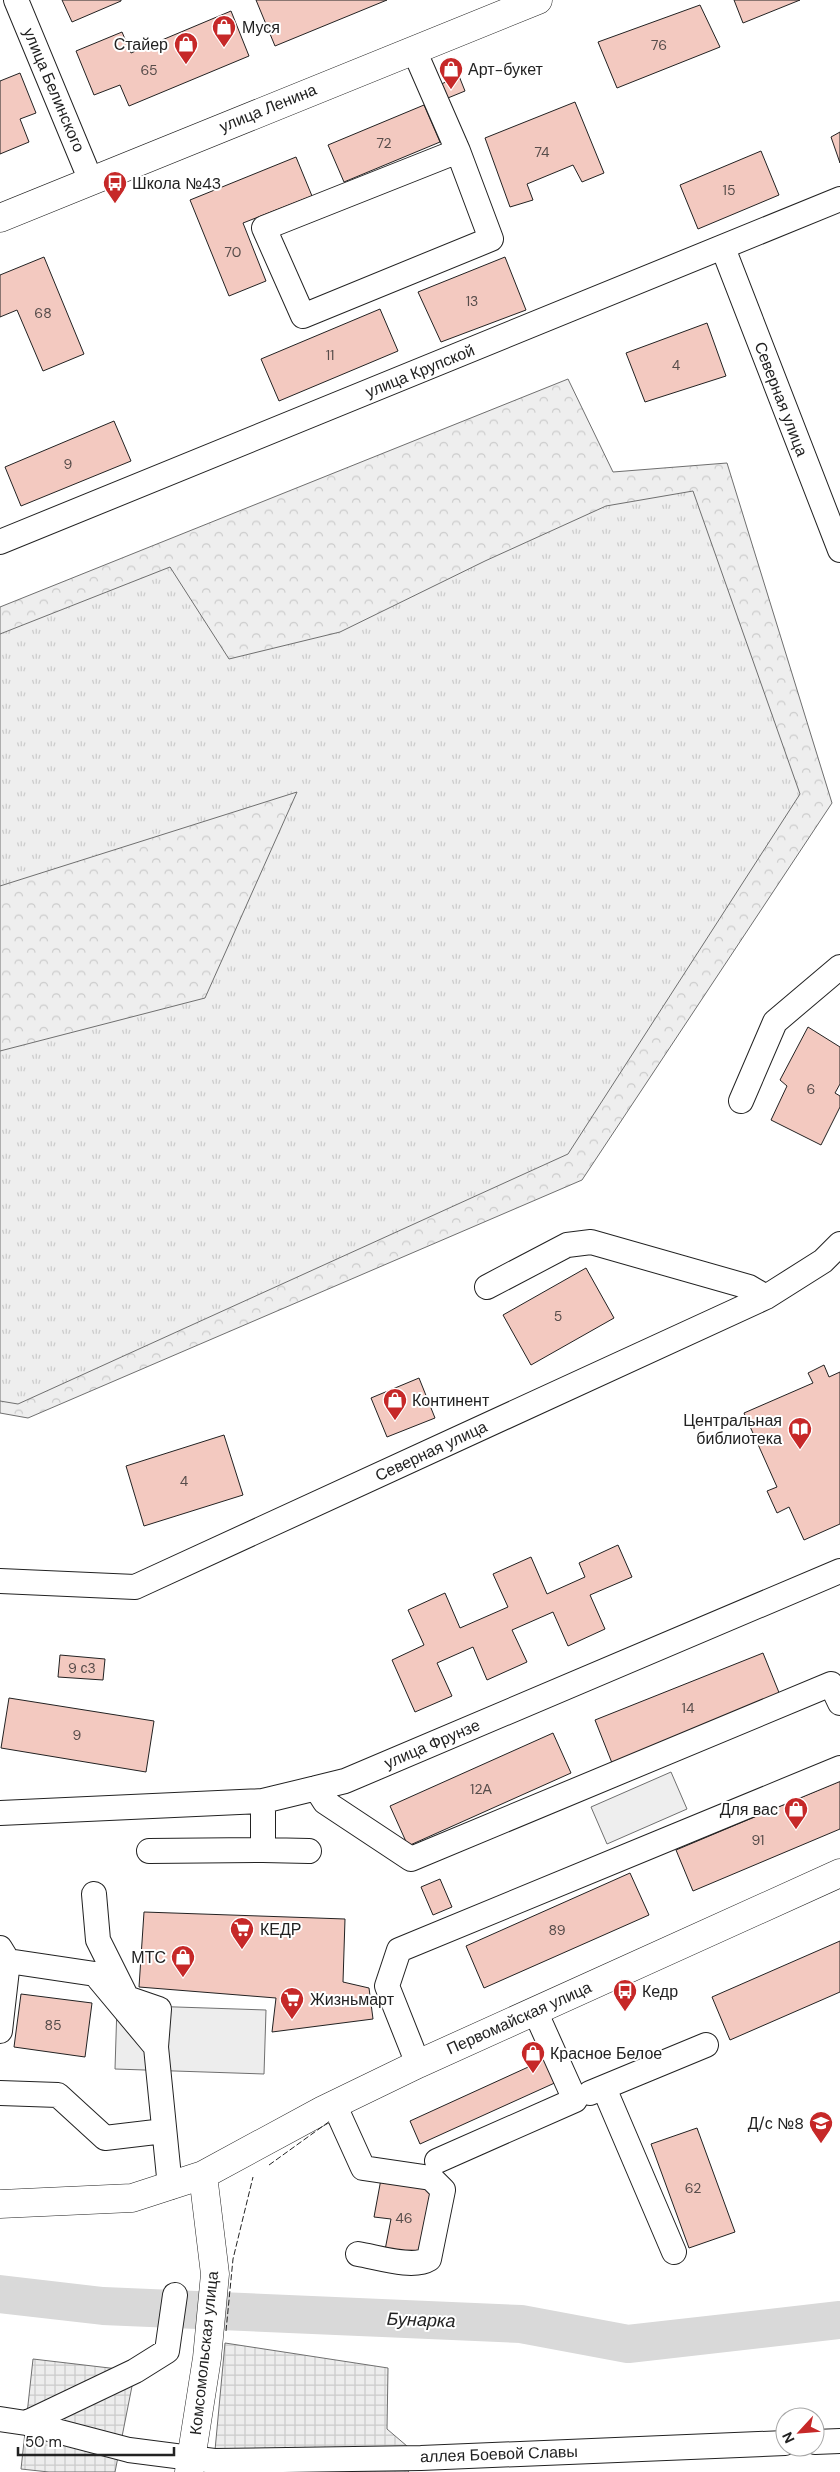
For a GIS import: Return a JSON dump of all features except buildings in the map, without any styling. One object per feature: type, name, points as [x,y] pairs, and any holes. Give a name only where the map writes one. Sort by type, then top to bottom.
[{"type":"main road","name":"улица Ленина","points":[[0,218],[538,0]]},
{"type":"main road","name":"Первомайская улица","points":[[0,2204],[132,2198],[203,2175],[334,2104],[418,2064],[840,1873]]},
{"type":"main road","name":"Комсомольская улица","points":[[198,2464],[215,2274],[203,2175]]},
{"type":"street","name":"улица Белинского","points":[[16,0],[91,181]]},
{"type":"street","points":[[414,50],[458,151],[491,239],[303,316],[264,228],[458,151]]},
{"type":"street","name":"улица Крупской","points":[[0,542],[840,199]]},
{"type":"street","name":"Северная улица","points":[[723,248],[840,550]]},
{"type":"street","points":[[741,1101],[775,1022],[840,967]]},
{"type":"street","points":[[487,1287],[567,1245],[591,1242],[749,1287],[766,1297]]},
{"type":"street","name":"Северная улица","points":[[0,1581],[135,1587],[766,1297],[823,1260],[840,1244]]},
{"type":"street","name":"улица Фрунзе","points":[[0,1813],[264,1801],[345,1781],[840,1570]]},
{"type":"street","points":[[316,1788],[325,1802],[411,1859],[831,1684],[840,1703]]},
{"type":"street","points":[[418,2064],[387,1986],[399,1950],[840,1768]]},
{"type":"street","points":[[263,1850],[264,1801]]},
{"type":"street","points":[[149,1852],[309,1851]]},
{"type":"street","points":[[94,1894],[98,1940],[127,1998],[159,2009],[156,2047],[170,2187]]},
{"type":"street","points":[[0,2031],[4,1954],[95,1974],[156,2047]]},
{"type":"street","points":[[535,2011],[575,2100]]},
{"type":"street","points":[[437,2160],[706,2045]]},
{"type":"street","points":[[604,2088],[674,2252]]},
{"type":"street","points":[[0,2093],[58,2095],[105,2138],[164,2131]]},
{"type":"street","points":[[334,2104],[363,2168],[431,2178],[443,2190],[429,2259],[422,2264],[412,2264],[358,2254]]},
{"type":"street","points":[[26,2423],[135,2371],[167,2351],[175,2295]]},
{"type":"street","name":"аллея Боевой Славы","points":[[0,2419],[26,2423],[119,2448],[198,2464],[421,2458],[775,2443]]},
{"type":"street","points":[[825,2442],[840,2441]]},
{"type":"green space","points":[[568,379],[613,472],[727,463],[832,803],[582,1180],[28,1418],[0,1413],[0,607]]},
{"type":"green space","points":[[693,491],[800,794],[568,1154],[18,1404],[0,1401],[0,1051],[205,998],[297,792],[0,886],[0,634],[170,567],[229,659],[340,632],[485,561],[606,506]]},
{"type":"green space","points":[[671,1772],[687,1809],[607,1844],[591,1807]]},
{"type":"shaded area","points":[[117,2005],[266,2010],[264,2074],[115,2069]]},
{"type":"shaded area","points":[[225,2343],[388,2368],[387,2429],[421,2458],[408,2472],[218,2472],[214,2461]]},
{"type":"shaded area","points":[[33,2359],[135,2371],[115,2472],[49,2472],[21,2469]]},
{"type":"waterway","name":"Бунарка","points":[[0,2294],[103,2306],[521,2324],[628,2344],[840,2320]]},
{"type":"fence","points":[[269,2165],[330,2121]]},
{"type":"fence","points":[[226,2331],[233,2259],[253,2177]]},
{"type":"place","name":"Муся","points":[[224,48]]},
{"type":"place","name":"Стайер","points":[[186,65]]},
{"type":"place","name":"Арт-букет","points":[[451,90]]},
{"type":"place","name":"Школа №43","points":[[115,204]]},
{"type":"place","name":"Континент","points":[[395,1421]]},
{"type":"place","name":"Центральная библиотека","points":[[800,1450]]},
{"type":"place","name":"Для вас","points":[[796,1830]]},
{"type":"place","name":"КЕДР","points":[[242,1950]]},
{"type":"place","name":"МТС","points":[[183,1978]]},
{"type":"place","name":"Кедр","points":[[625,2012]]},
{"type":"place","name":"Жизньмарт","points":[[292,2020]]},
{"type":"place","name":"Красное Белое","points":[[533,2074]]},
{"type":"place","name":"Д/с №8","points":[[821,2144]]}]
